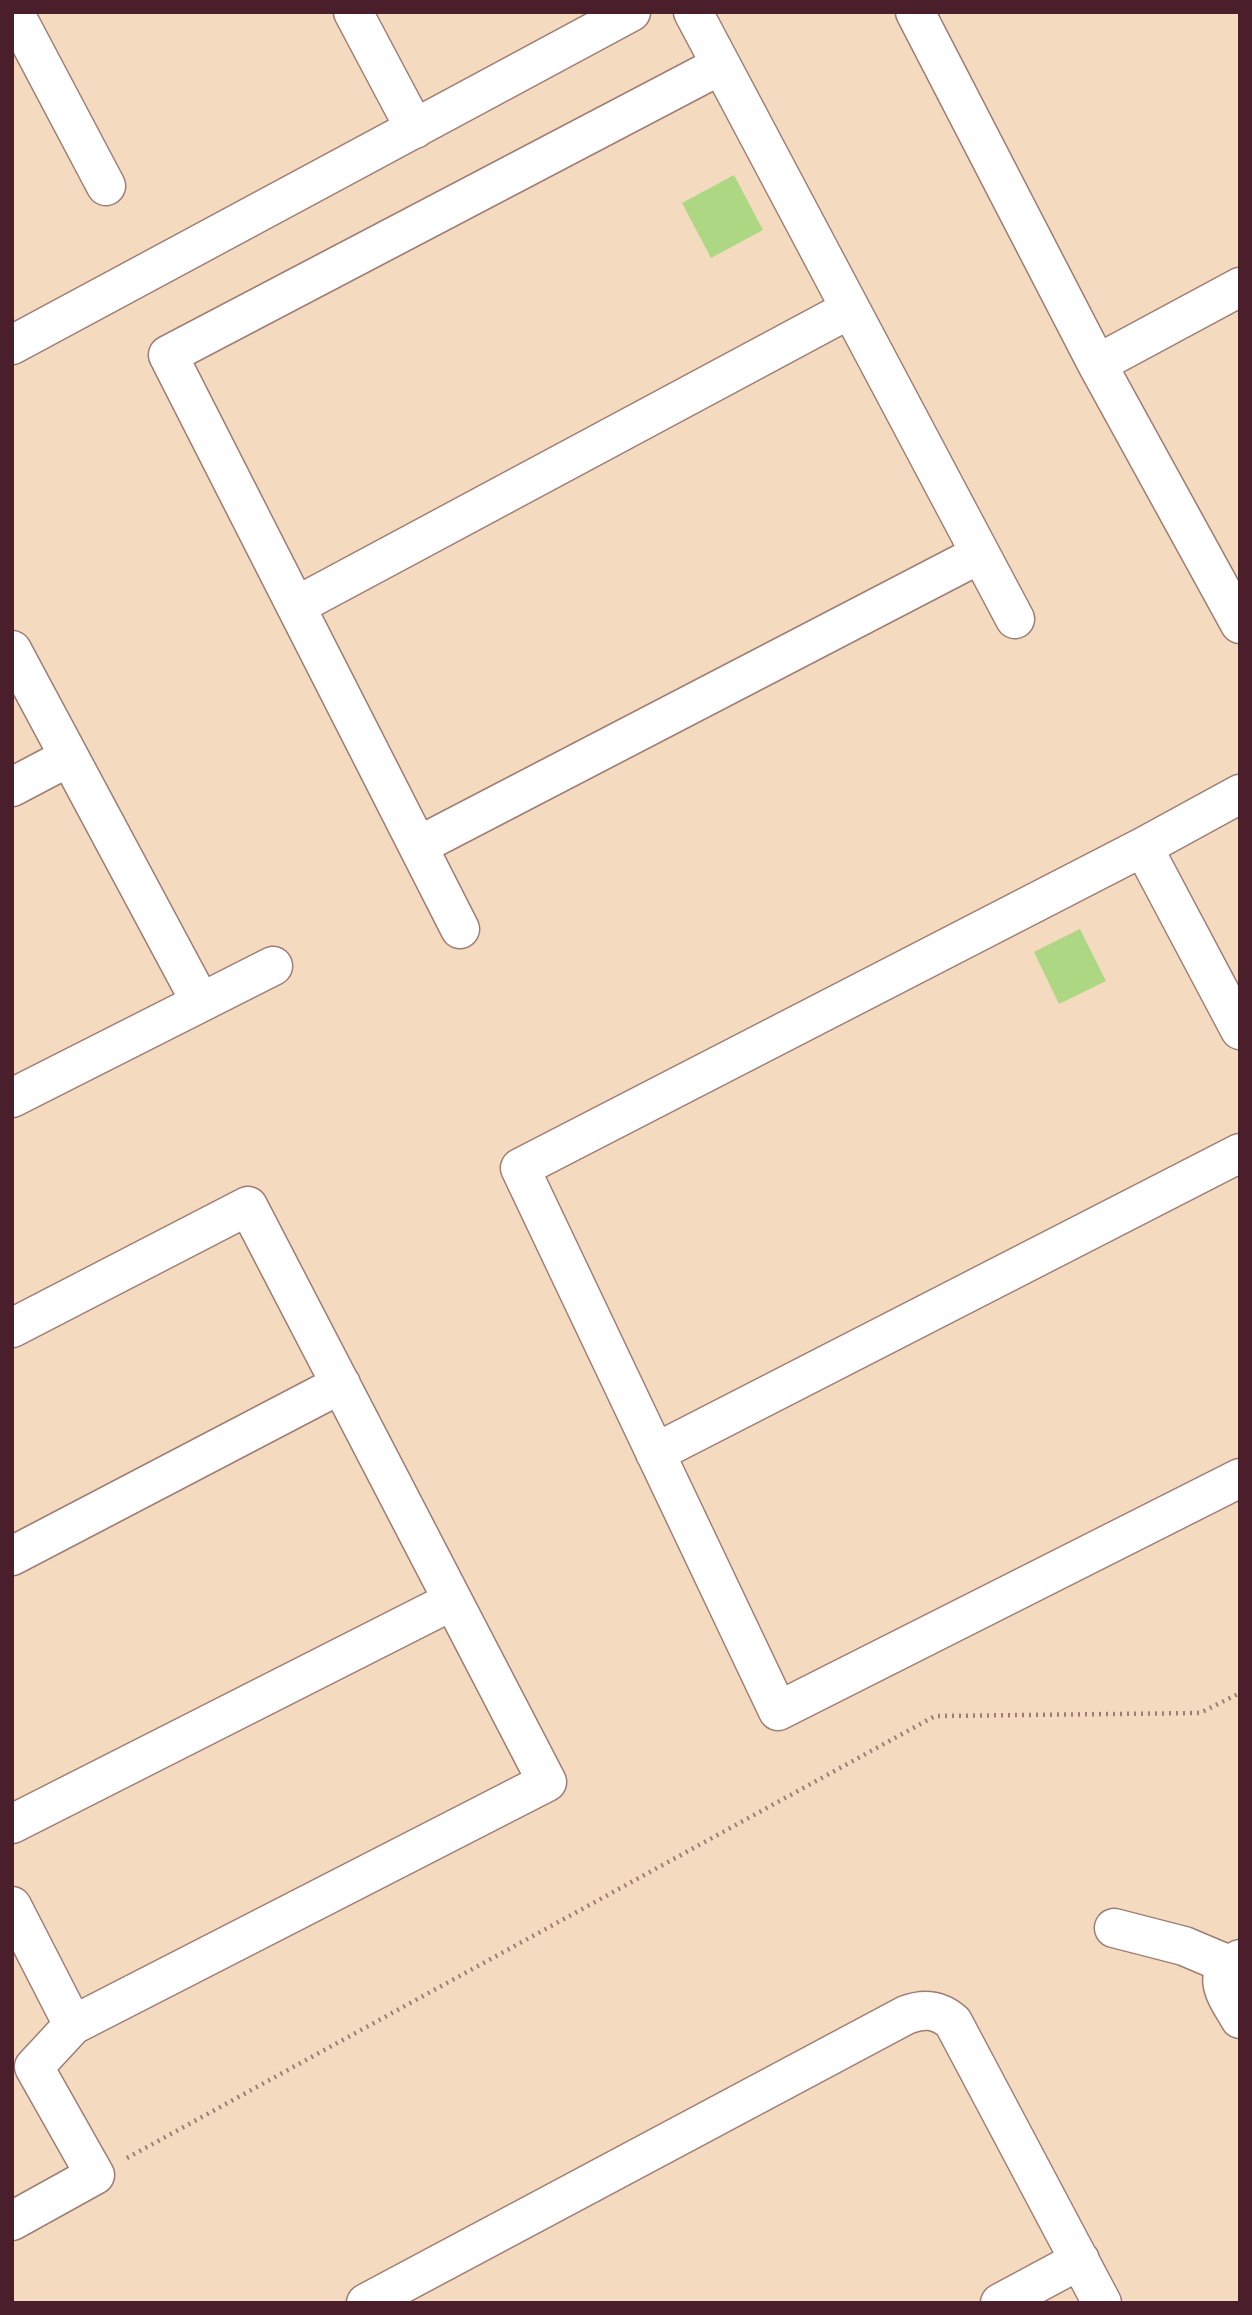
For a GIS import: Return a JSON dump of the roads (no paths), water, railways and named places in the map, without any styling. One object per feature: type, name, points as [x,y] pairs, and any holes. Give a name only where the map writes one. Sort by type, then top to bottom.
[{"type":"street","points":[[14,12],[106,186]]},
{"type":"street","points":[[354,12],[415,129]]},
{"type":"street","points":[[12,345],[631,12]]},
{"type":"street","points":[[693,12],[1015,619]]},
{"type":"street","points":[[915,12],[1097,364],[1240,624]]},
{"type":"street","points":[[460,929],[168,355],[721,65]]},
{"type":"street","points":[[1097,364],[1235,301]]},
{"type":"street","points":[[296,606],[850,309]]},
{"type":"street","points":[[418,846],[980,554]]},
{"type":"street","points":[[12,650],[200,1001]]},
{"type":"street","points":[[12,787],[69,757]]},
{"type":"street","points":[[1240,794],[1143,847],[520,1168],[778,1711],[1240,1478]]},
{"type":"street","points":[[1143,847],[1240,1030]]},
{"type":"street","points":[[12,1098],[273,966]]},
{"type":"street","points":[[655,1453],[1240,1153]]},
{"type":"street","points":[[12,1328],[248,1206],[547,1782],[73,2025],[34,2067],[95,2175],[12,2221]]},
{"type":"street","points":[[12,1556],[341,1384]]},
{"type":"street","points":[[12,1824],[452,1601]]},
{"type":"street","points":[[12,1906],[73,2025]]},
{"type":"street","points":[[1114,1928],[1234,1962],[1224,1972],[1222,1987],[1240,2019]]},
{"type":"street","points":[[366,2303],[906,2015],[926,2010],[946,2015],[953,2022],[1102,2303]]},
{"type":"street","points":[[1000,2303],[1080,2260]]}]
